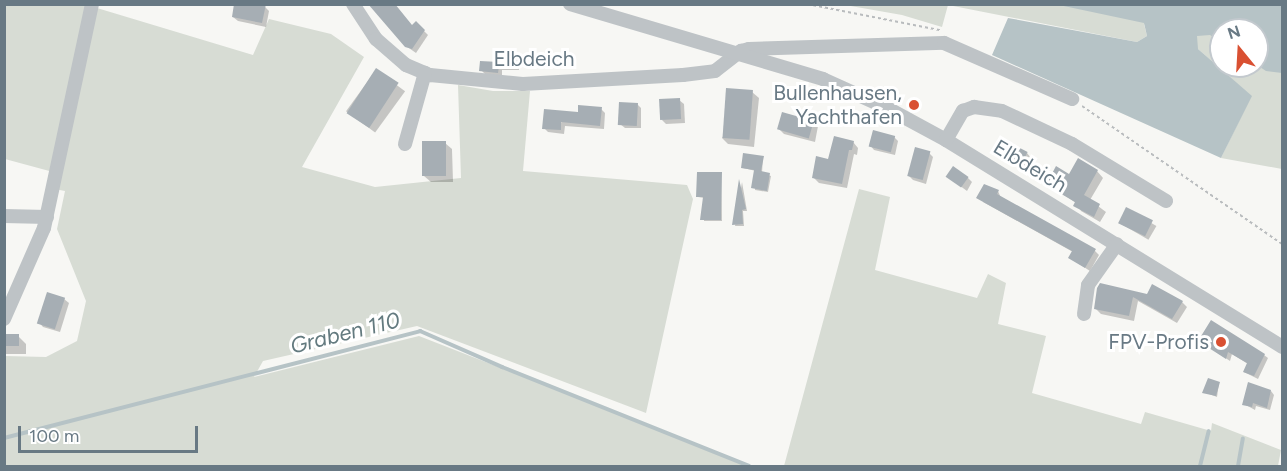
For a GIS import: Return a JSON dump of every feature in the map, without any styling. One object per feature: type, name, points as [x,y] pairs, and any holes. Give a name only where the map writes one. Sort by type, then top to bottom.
[{"type":"street","points":[[4,319],[47,218],[92,4]]},
{"type":"street","name":"Elbdeich","points":[[353,4],[376,39],[406,64],[425,73],[524,84],[683,75],[715,71],[740,53]]},
{"type":"street","name":"Elbdeich","points":[[570,4],[823,79],[887,108],[946,140],[1282,346]]},
{"type":"street","points":[[740,53],[758,49],[944,43],[1072,99]]},
{"type":"street","points":[[405,144],[425,73]]},
{"type":"street","points":[[946,140],[963,111],[974,107],[1002,111],[1072,144],[1166,201]]},
{"type":"street","points":[[4,216],[47,218]]},
{"type":"street","points":[[1084,314],[1088,285],[1117,244]]},
{"type":"path","points":[[807,4],[932,27],[945,31],[944,43]]},
{"type":"path","points":[[1072,99],[1187,176],[1282,244]]},
{"type":"shaded area","points":[[4,5],[87,5],[253,55],[269,19],[331,34],[364,57],[302,167],[375,187],[461,178],[458,85],[493,91],[530,91],[523,171],[687,185],[693,199],[646,413],[417,326],[263,361],[254,377],[419,336],[752,466],[5,466],[5,356],[46,357],[77,341],[86,301],[57,229],[65,191],[49,188],[53,172],[5,159]]},
{"type":"shaded area","points":[[845,5],[948,5],[942,27],[902,15]]},
{"type":"shaded area","points":[[948,5],[1282,5],[1282,169],[1221,158],[1251,96],[1231,78],[1269,78],[1269,18],[1209,18],[1209,59],[1198,49],[1144,24],[1147,36],[1137,42]]},
{"type":"shaded area","points":[[1059,5],[1282,5],[1282,73],[1269,71],[1269,18],[1209,18],[1209,35],[1197,36],[1198,49],[1209,59],[1209,78],[1231,78],[1252,96],[1221,158],[992,55],[1008,18],[1137,42],[1147,36],[1144,23]]},
{"type":"shaded area","points":[[859,189],[890,197],[875,270],[977,298],[988,274],[1006,283],[998,324],[1046,336],[1032,393],[1141,424],[1145,412],[1211,431],[1212,423],[1281,450],[1278,466],[784,466]]},
{"type":"building","points":[[234,4],[266,4],[262,23],[232,17]]},
{"type":"building","points":[[368,4],[395,4],[412,25],[416,21],[425,30],[412,49],[405,47]]},
{"type":"building","points":[[515,49],[515,66],[499,66],[498,73],[479,71],[480,61],[499,62],[498,50]]},
{"type":"building","points":[[376,68],[399,83],[369,128],[347,113]]},
{"type":"building","points":[[726,88],[753,90],[749,140],[723,138]]},
{"type":"building","points":[[680,98],[681,119],[660,120],[659,99]]},
{"type":"building","points":[[619,102],[638,103],[637,126],[618,125]]},
{"type":"building","points":[[578,105],[602,107],[600,126],[561,122],[561,130],[542,129],[544,109],[578,112]]},
{"type":"building","points":[[782,112],[814,121],[809,138],[777,129]]},
{"type":"building","points":[[873,130],[895,136],[891,152],[869,146]]},
{"type":"building","points":[[834,136],[854,141],[852,150],[849,150],[842,184],[812,178],[816,156],[828,159]]},
{"type":"building","points":[[422,141],[446,141],[446,176],[422,176]]},
{"type":"building","points":[[1008,142],[1028,152],[1020,167],[1000,157]]},
{"type":"building","points":[[915,147],[930,151],[923,180],[907,176]]},
{"type":"building","points":[[743,153],[764,156],[761,171],[770,173],[767,191],[751,188],[754,170],[741,168]]},
{"type":"building","points":[[1078,158],[1098,170],[1084,195],[1100,204],[1094,217],[1073,206],[1075,202],[1046,185],[1056,166],[1069,174]]},
{"type":"building","points":[[953,166],[969,177],[961,188],[946,177]]},
{"type":"building","points":[[697,172],[722,172],[721,220],[700,220],[703,197],[696,197]]},
{"type":"building","points":[[739,179],[746,209],[742,210],[743,224],[732,225]]},
{"type":"building","points":[[984,184],[999,190],[997,194],[1096,249],[1085,268],[1068,258],[1072,251],[976,198]]},
{"type":"building","points":[[1126,207],[1153,220],[1145,236],[1118,223]]},
{"type":"building","points":[[1100,283],[1147,294],[1152,284],[1183,301],[1172,319],[1133,297],[1129,316],[1094,309]]},
{"type":"building","points":[[47,292],[65,298],[55,329],[37,323]]},
{"type":"building","points":[[1211,320],[1265,354],[1254,376],[1243,372],[1247,363],[1228,352],[1226,359],[1198,341]]},
{"type":"building","points":[[4,334],[19,334],[19,346],[4,346]]},
{"type":"building","points":[[1208,378],[1220,382],[1216,396],[1202,393]]},
{"type":"building","points":[[1248,382],[1271,390],[1267,408],[1253,403],[1252,407],[1242,405]]},
{"type":"waterway","name":"Graben 110","points":[[4,438],[420,331],[502,367],[749,466]]},
{"type":"waterway","points":[[1200,466],[1209,431]]},
{"type":"waterway","points":[[1238,466],[1243,438]]},
{"type":"place","name":"Bullenhausen, Yachthafen","points":[[914,105]]},
{"type":"place","name":"FPV-Profis","points":[[1221,342]]}]
